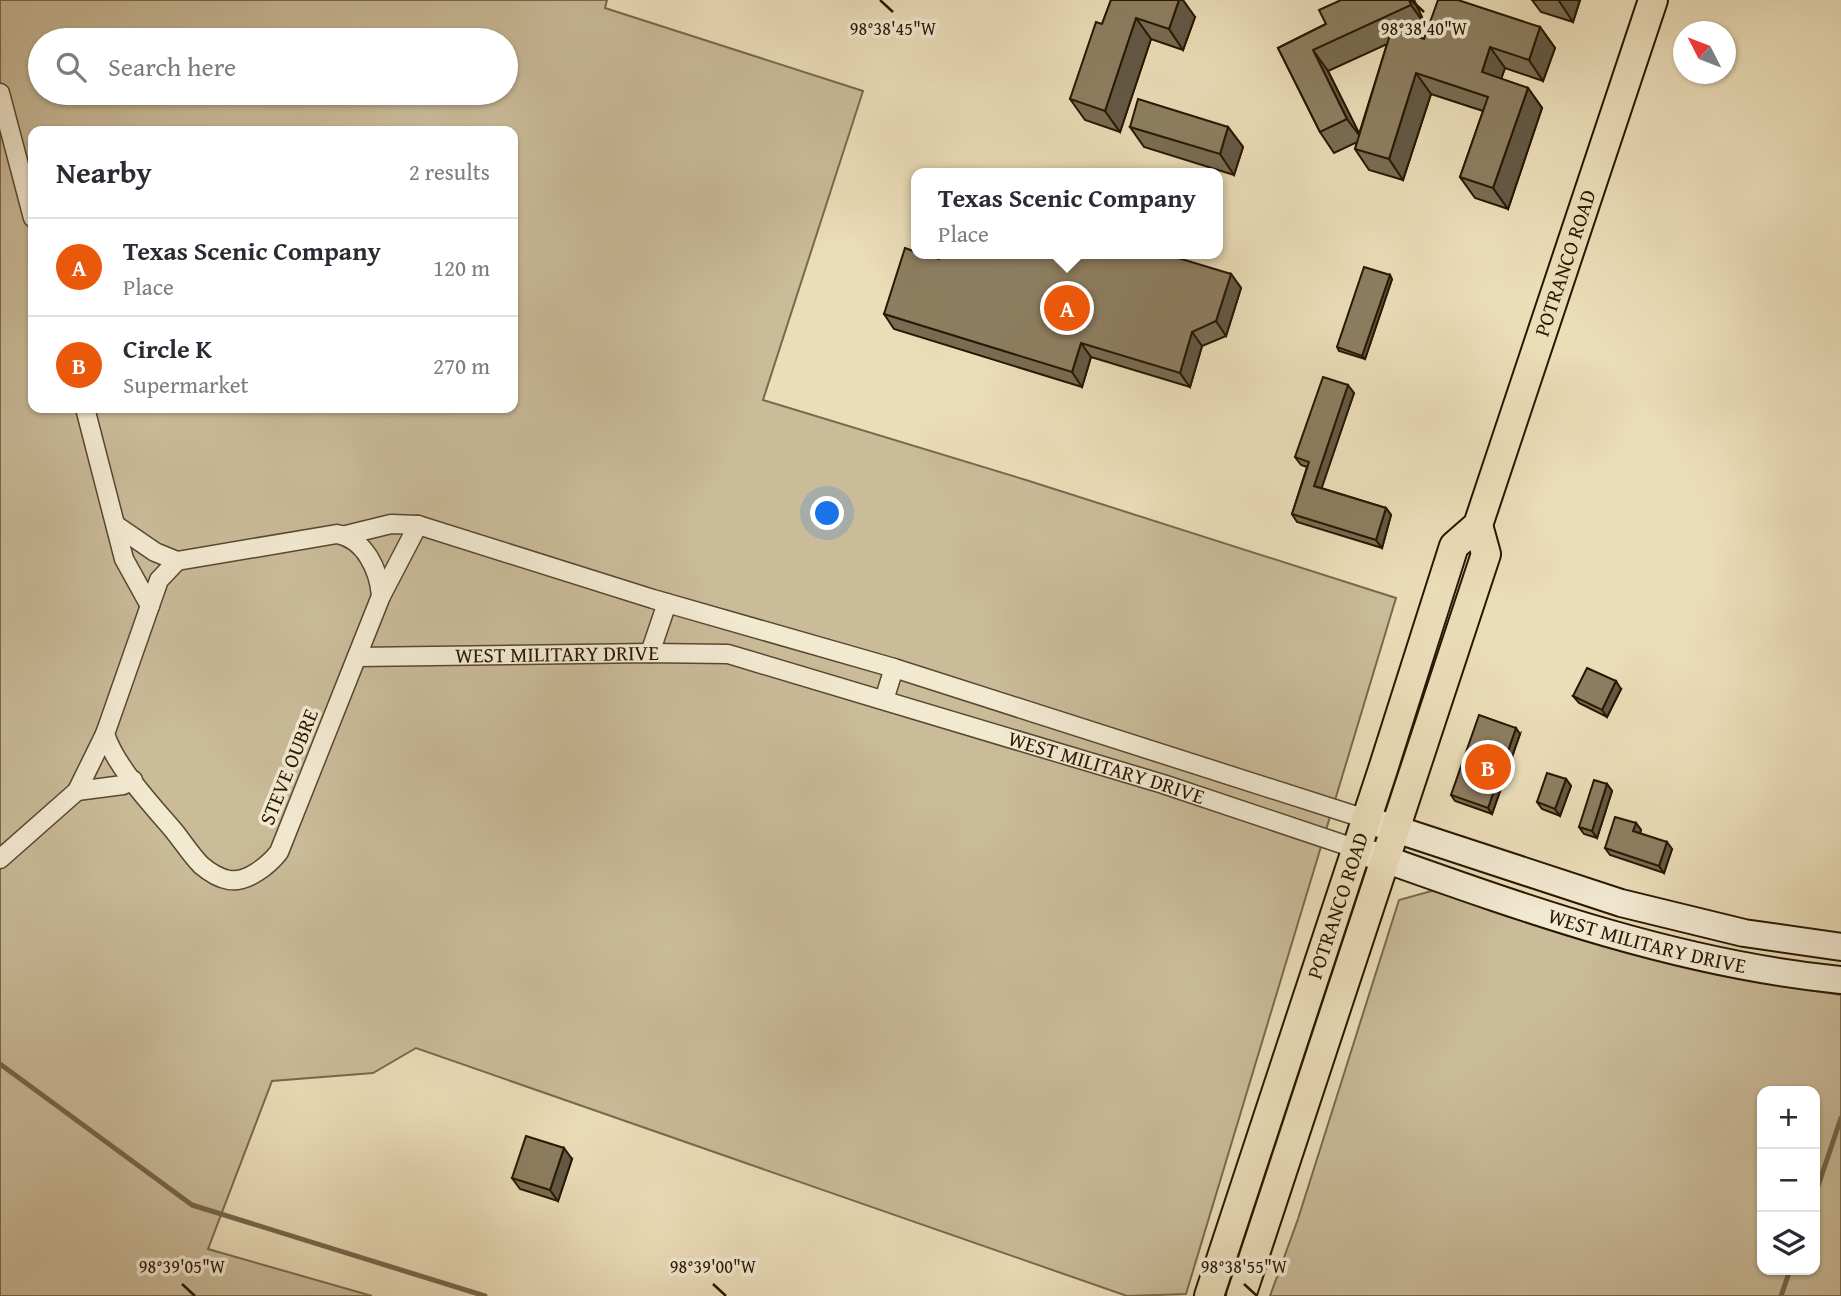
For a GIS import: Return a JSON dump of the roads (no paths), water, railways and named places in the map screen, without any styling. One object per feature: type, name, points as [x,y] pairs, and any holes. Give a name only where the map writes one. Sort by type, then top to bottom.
[{"type":"main road","name":"POTRANCO ROAD","points":[[1209,1296],[1454,546],[1478,525],[1653,0]]},
{"type":"main road","name":"POTRANCO ROAD","points":[[1241,1296],[1486,554],[1478,525]]},
{"type":"main road","name":"WEST MILITARY DRIVE","points":[[1366,819],[1621,903],[1744,933],[1841,947]]},
{"type":"main road","name":"WEST MILITARY DRIVE","points":[[1357,849],[1606,934],[1732,965],[1841,980]]},
{"type":"street","points":[[0,93],[28,199]]},
{"type":"street","points":[[86,413],[124,559],[150,606]]},
{"type":"street","name":"WEST MILITARY DRIVE","points":[[346,535],[391,524],[418,525],[667,603],[894,668],[1366,819]]},
{"type":"street","name":"STEVE OUBRE","points":[[105,734],[109,745],[133,780],[201,864],[215,876],[232,881],[268,866],[279,852],[381,596],[418,525]]},
{"type":"street","points":[[117,526],[155,552],[177,561],[337,534],[346,535],[360,544],[372,563],[380,582],[381,596]]},
{"type":"street","points":[[0,859],[78,791],[105,734],[159,580],[177,561]]},
{"type":"street","points":[[650,653],[667,603]]},
{"type":"street","name":"WEST MILITARY DRIVE","points":[[357,657],[728,654],[1163,784],[1357,849]]},
{"type":"street","points":[[884,700],[894,668]]},
{"type":"street","points":[[78,791],[123,785],[133,780]]},
{"type":"waterway","points":[[0,1064],[192,1205],[485,1296]]},
{"type":"waterway","points":[[1820,1180],[1841,1118]]},
{"type":"waterway","points":[[1781,1296],[1788,1275]]},
{"type":"place","name":"Texas Scenic Company","points":[[1067,308]]},
{"type":"place","name":"Circle K","points":[[1488,767]]}]
